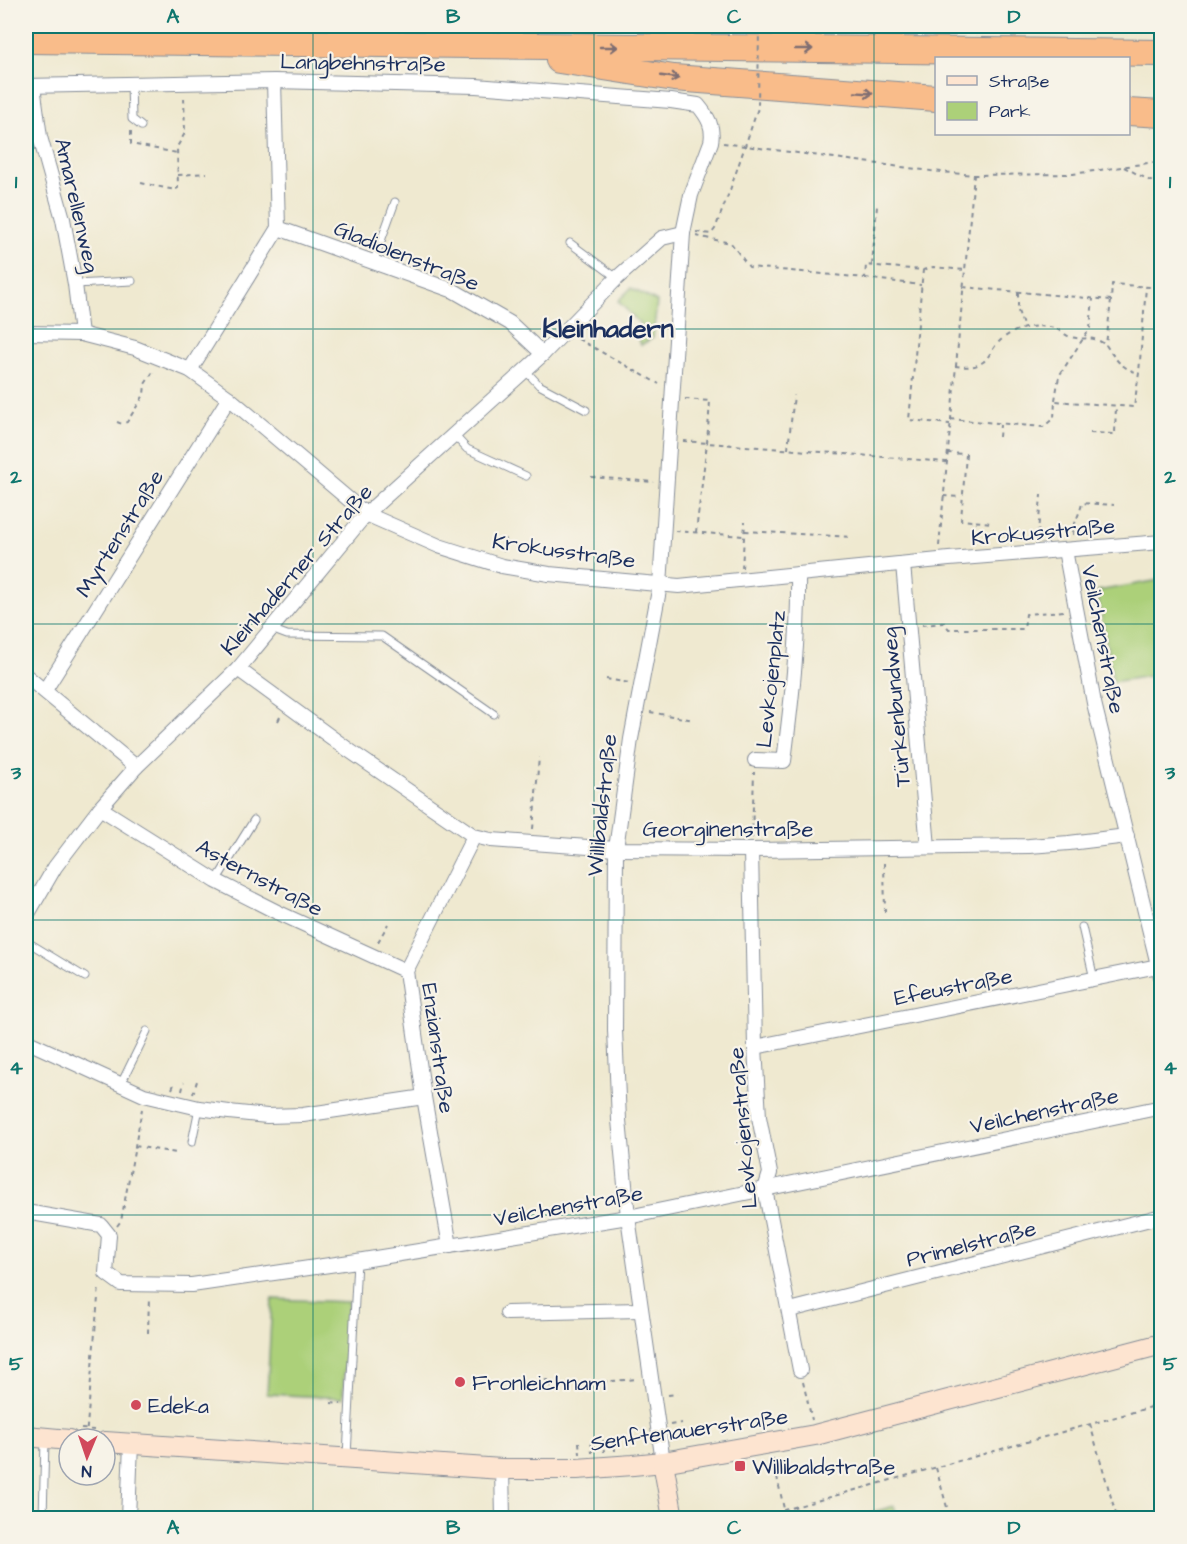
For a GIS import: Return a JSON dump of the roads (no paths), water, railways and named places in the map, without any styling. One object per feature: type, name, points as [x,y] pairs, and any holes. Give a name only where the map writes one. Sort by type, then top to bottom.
[{"type":"highway","points":[[26,40],[1161,53]]},
{"type":"highway","points":[[466,46],[674,78],[935,98]]},
{"type":"highway","points":[[1130,112],[1161,114]]},
{"type":"street","name":"Langbehnstraße","points":[[29,86],[274,81],[476,86],[671,101],[698,105],[709,119],[713,134],[711,142]]},
{"type":"street","points":[[190,370],[278,228],[274,81]]},
{"type":"street","name":"Amarellenweg","points":[[29,86],[40,137],[63,219],[81,333]]},
{"type":"street","name":"Willibaldstraße","points":[[673,1518],[640,1310],[619,1120],[615,1030],[616,849],[636,709],[660,585],[671,395],[690,232],[691,195],[711,142]]},
{"type":"street","name":"Gladiolenstraße","points":[[278,228],[454,291],[510,323],[543,354]]},
{"type":"street","name":"Kleinhaderner Straße","points":[[26,917],[56,867],[100,808],[136,767],[238,669],[366,514],[543,354],[617,278],[662,238],[690,232]]},
{"type":"street","name":"Krokusstraße","points":[[26,333],[81,333],[135,348],[190,370],[229,398],[366,514],[439,546],[502,566],[549,574],[679,586],[938,560],[1161,542]]},
{"type":"street","name":"Myrtenstraße","points":[[45,690],[229,398]]},
{"type":"street","name":"Veilchenstraße","points":[[1069,550],[1076,611],[1094,703],[1161,981]]},
{"type":"street","name":"Türkenbundweg","points":[[903,564],[928,847]]},
{"type":"street","name":"Levkojenplatz","points":[[755,760],[784,761],[799,623],[798,574]]},
{"type":"street","name":"Georginenstraße","points":[[238,669],[350,751],[474,836],[491,840],[616,849],[751,850],[1029,846],[1127,836]]},
{"type":"street","points":[[26,676],[136,767]]},
{"type":"street","name":"Asternstraße","points":[[100,808],[216,880],[277,912],[406,971]]},
{"type":"street","name":"Enzianstraße","points":[[450,1246],[424,1097],[406,971],[474,836]]},
{"type":"street","name":"Levkojenstraße","points":[[751,850],[755,1047],[759,1117],[770,1173],[765,1189],[800,1370]]},
{"type":"street","name":"Efeustraße","points":[[755,1047],[1158,966]]},
{"type":"street","points":[[26,1041],[144,1095],[199,1108],[267,1116],[303,1116],[424,1097]]},
{"type":"street","name":"Veilchenstraße","points":[[26,1212],[101,1225],[109,1235],[106,1273],[121,1284],[192,1285],[628,1217],[1161,1107]]},
{"type":"street","name":"Primelstraße","points":[[790,1310],[1161,1216]]},
{"type":"street","points":[[507,1313],[640,1310]]},
{"type":"street","name":"Senftenauerstraße","points":[[117,1440],[131,1444],[502,1469],[577,1469],[663,1462],[815,1435],[1161,1344]]},
{"type":"street","points":[[35,1437],[57,1435]]},
{"type":"street","points":[[128,1518],[131,1444]]},
{"type":"street","points":[[502,1469],[503,1518]]},
{"type":"lane","points":[[131,84],[132,119],[141,126]]},
{"type":"lane","points":[[373,262],[395,202]]},
{"type":"lane","points":[[570,243],[617,278]]},
{"type":"lane","points":[[75,284],[132,282]]},
{"type":"lane","points":[[525,370],[539,385],[586,410]]},
{"type":"lane","points":[[454,435],[467,449],[526,476]]},
{"type":"lane","points":[[271,629],[286,635],[382,636],[494,714]]},
{"type":"lane","points":[[216,880],[254,820]]},
{"type":"lane","points":[[1082,927],[1094,979]]},
{"type":"lane","points":[[26,940],[85,977]]},
{"type":"lane","points":[[120,1084],[147,1031]]},
{"type":"lane","points":[[192,1142],[199,1108]]},
{"type":"lane","points":[[346,1458],[357,1261]]},
{"type":"lane","points":[[35,1437],[43,1518]]},
{"type":"place","name":"Fronleichnam","points":[[460,1382]]},
{"type":"place","name":"Edeka","points":[[136,1405]]},
{"type":"place","name":"Willibaldstraße","points":[[740,1466]]},
{"type":"district","name":"Kleinhadern","points":[[608,328]]}]
